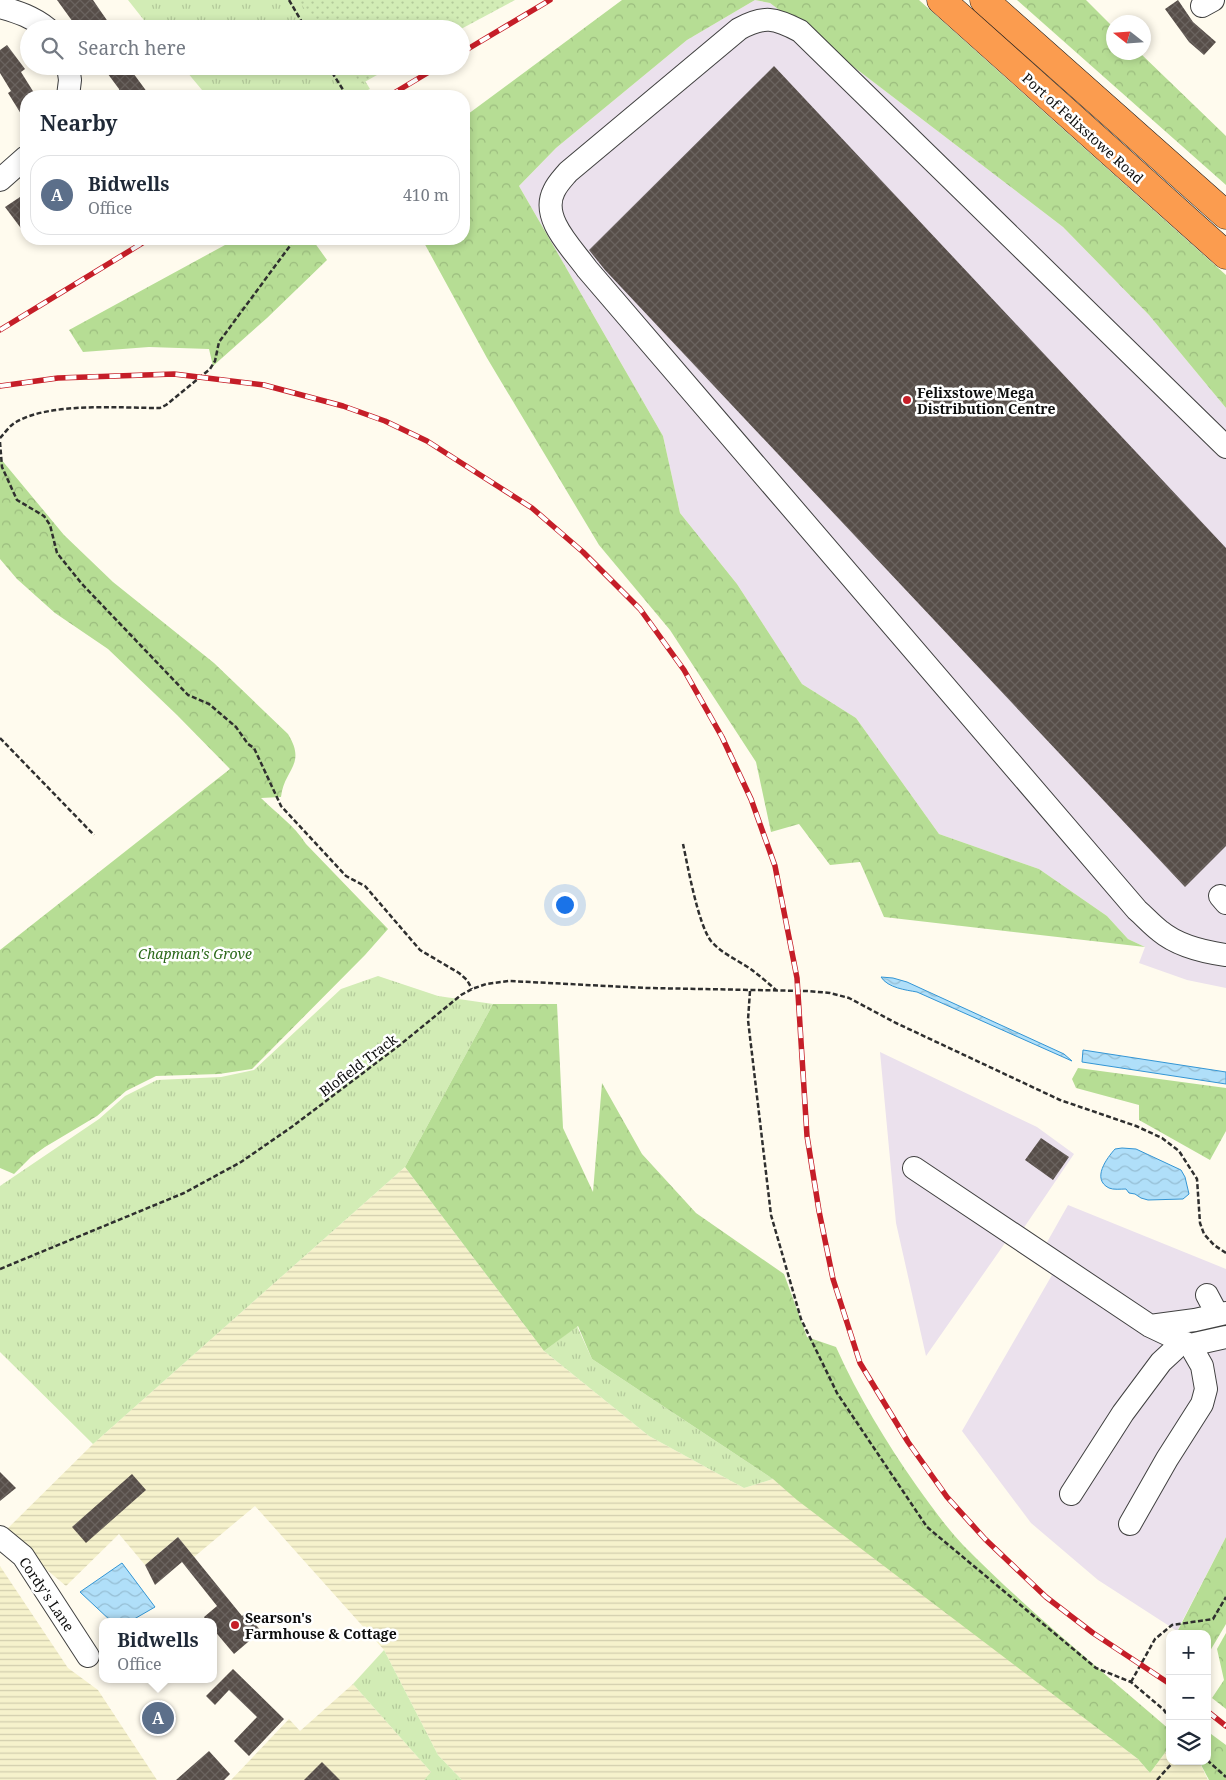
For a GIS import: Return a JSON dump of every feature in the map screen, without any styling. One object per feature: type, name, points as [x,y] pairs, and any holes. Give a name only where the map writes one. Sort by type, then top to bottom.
[{"type":"highway","name":"Port of Felixstowe Road","points":[[940,0],[1226,255]]},
{"type":"highway","points":[[984,0],[1226,215]]},
{"type":"street","points":[[0,7],[35,20]]},
{"type":"street","points":[[1226,448],[800,31],[781,21],[765,19],[751,22],[739,29],[568,172],[553,191],[550,207],[555,225],[587,269],[1137,910],[1161,932],[1183,945],[1226,955]]},
{"type":"street","points":[[69,75],[69,90]]},
{"type":"street","points":[[0,180],[20,162]]},
{"type":"street","points":[[914,1168],[1150,1326],[1185,1342],[1202,1366],[1206,1389],[1202,1404],[1166,1459],[1130,1524]]},
{"type":"street","points":[[1150,1326],[1195,1320],[1217,1307]]},
{"type":"street","points":[[1071,1494],[1123,1412],[1161,1362],[1185,1342],[1226,1337]]},
{"type":"street","name":"Cordy's Lane","points":[[0,1537],[23,1556],[88,1656]]},
{"type":"path","points":[[289,0],[301,20]]},
{"type":"path","points":[[334,75],[343,90]]},
{"type":"path","points":[[291,245],[219,342],[215,361],[210,369],[166,405],[160,408],[74,409],[39,412],[14,422],[0,440],[2,466],[17,500],[44,516],[50,525],[57,552],[82,584],[188,695],[209,704],[236,728],[248,744],[254,748],[281,806],[346,876],[364,886],[420,950],[459,972],[472,989]]},
{"type":"path","points":[[0,738],[94,835]]},
{"type":"path","points":[[683,844],[698,907],[710,940],[722,951],[753,970],[777,991]]},
{"type":"path","name":"Blofield Track","points":[[0,1269],[184,1193],[241,1162],[332,1097],[461,996],[472,989],[486,984],[509,981],[647,988],[830,993],[849,998],[896,1023],[1060,1100],[1136,1126],[1162,1138],[1179,1151],[1197,1179],[1200,1223],[1204,1234],[1214,1245],[1226,1253]]},
{"type":"path","points":[[750,991],[748,1020],[771,1215],[802,1320],[837,1393],[927,1526],[1096,1668],[1130,1682],[1166,1713]]},
{"type":"path","points":[[1130,1682],[1154,1638],[1172,1625],[1213,1620],[1226,1597]]},
{"type":"path","points":[[1211,1764],[1226,1777]]},
{"type":"path","points":[[1157,1780],[1170,1765]]},
{"type":"shaded area","points":[[755,0],[770,3],[1063,227],[1149,315],[1226,408],[1226,988],[1187,980],[1139,963],[1145,947],[1128,939],[1107,916],[1039,869],[939,834],[856,718],[802,684],[737,584],[680,513],[663,436],[519,186],[556,148],[687,40]]},
{"type":"shaded area","points":[[880,1052],[1037,1127],[1074,1154],[1023,1229],[1046,1244],[1068,1205],[1226,1269],[1226,1537],[1178,1630],[1098,1580],[1031,1523],[962,1431],[1052,1275],[1005,1243],[926,1356],[896,1223]]},
{"type":"shaded area","points":[[405,1167],[544,1351],[649,1436],[744,1488],[773,1479],[1138,1759],[1150,1773],[1166,1751],[1166,1765],[1201,1765],[1208,1780],[462,1780],[438,1755],[384,1650],[255,1506],[194,1557],[178,1537],[145,1565],[119,1534],[66,1586],[3,1533],[93,1444]]},
{"type":"shaded area","points":[[0,1566],[68,1668],[98,1690],[157,1780],[0,1780]]},
{"type":"shaded area","points":[[353,1684],[432,1773],[424,1780],[231,1780],[289,1719],[300,1731]]},
{"type":"green space","points":[[128,0],[316,0],[328,20],[144,20]]},
{"type":"green space","points":[[298,0],[515,0],[470,24],[470,20],[313,20]]},
{"type":"green space","points":[[622,0],[755,0],[687,40],[556,148],[519,186],[663,436],[680,513],[737,584],[802,684],[856,718],[939,834],[1039,869],[1107,916],[1128,939],[1145,947],[884,917],[860,862],[830,865],[799,824],[771,832],[756,762],[670,630],[599,545],[487,358],[425,245],[470,245],[470,113]]},
{"type":"green space","points":[[755,0],[919,0],[1226,275],[1226,408],[1149,315],[1063,227],[770,3]]},
{"type":"green space","points":[[1017,0],[1086,0],[1106,20],[1106,60],[1147,60],[1226,136],[1226,185]]},
{"type":"green space","points":[[190,75],[361,75],[370,89],[368,90],[202,90]]},
{"type":"green space","points":[[354,75],[377,75],[361,84]]},
{"type":"green space","points":[[225,245],[316,245],[327,260],[267,318],[213,366],[209,349],[149,347],[83,352],[69,330]]},
{"type":"green space","name":"Chapman's Grove","points":[[0,458],[64,535],[113,582],[214,663],[288,734],[293,744],[295,760],[281,797],[261,798],[291,825],[306,844],[388,929],[365,955],[252,1069],[219,1074],[156,1076],[126,1091],[97,1116],[31,1157],[14,1174],[0,1168],[0,950],[230,769],[108,649],[55,613],[17,579],[0,559]]},
{"type":"green space","points":[[378,976],[438,996],[493,1004],[405,1167],[93,1444],[0,1352],[0,1186],[99,1119],[125,1096],[157,1080],[221,1077],[254,1070],[341,989]]},
{"type":"green space","points":[[493,1004],[557,1004],[563,1128],[593,1192],[602,1083],[642,1154],[696,1213],[784,1274],[807,1337],[836,1347],[863,1401],[883,1435],[916,1485],[963,1545],[1039,1617],[1166,1727],[1166,1751],[1150,1773],[1138,1759],[797,1500],[773,1479],[592,1359],[578,1326],[544,1351],[405,1167]]},
{"type":"green space","points":[[1078,1068],[1226,1088],[1226,1131],[1210,1160],[1139,1120],[1139,1105],[1076,1088],[1072,1079]]},
{"type":"green space","points":[[577,1326],[592,1359],[773,1479],[744,1488],[649,1436],[544,1351]]},
{"type":"green space","points":[[1226,1537],[1226,1624],[1211,1649],[1211,1630],[1178,1630]]},
{"type":"green space","points":[[1226,1633],[1226,1709],[1212,1698],[1224,1680],[1217,1649]]},
{"type":"green space","points":[[384,1650],[438,1755],[462,1780],[424,1780],[431,1772],[353,1684]]},
{"type":"green space","points":[[1211,1734],[1226,1745],[1226,1780],[1209,1780],[1201,1765],[1211,1765]]},
{"type":"water","points":[[881,977],[907,982],[1064,1054],[1072,1061],[917,992],[888,984]]},
{"type":"water","points":[[1083,1050],[1226,1072],[1226,1084],[1082,1062]]},
{"type":"water","points":[[1115,1149],[1136,1149],[1181,1170],[1185,1177],[1189,1194],[1183,1199],[1148,1200],[1129,1193],[1126,1189],[1109,1188],[1101,1179],[1102,1168]]},
{"type":"water","points":[[122,1563],[155,1607],[136,1618],[108,1618],[80,1592]]},
{"type":"building","points":[[57,0],[93,0],[107,20],[71,20]]},
{"type":"building","points":[[1178,0],[1193,22],[1216,42],[1204,55],[1189,42],[1165,9]]},
{"type":"building","points":[[7,45],[20,62],[20,75],[23,75],[32,90],[20,90],[20,112],[8,93],[11,91],[0,73],[0,50]]},
{"type":"building","name":"Felixstowe Mega Distribution Centre","points":[[774,66],[1226,548],[1226,846],[1185,887],[605,270],[589,250]]},
{"type":"building","points":[[109,75],[135,75],[146,90],[119,90]]},
{"type":"building","points":[[20,197],[20,227],[5,207]]},
{"type":"building","points":[[1041,1138],[1069,1157],[1053,1180],[1025,1160]]},
{"type":"building","points":[[0,1472],[16,1488],[0,1501]]},
{"type":"building","points":[[132,1474],[146,1490],[86,1543],[72,1527]]},
{"type":"building","points":[[178,1537],[242,1616],[246,1613],[261,1631],[234,1654],[217,1634],[217,1618],[204,1617],[217,1606],[182,1562],[155,1585],[145,1565]]},
{"type":"building","points":[[233,1669],[284,1719],[249,1756],[234,1741],[257,1717],[229,1690],[215,1705],[206,1696]]},
{"type":"building","points":[[160,1700],[176,1717],[157,1736],[140,1718]]},
{"type":"building","points":[[209,1751],[230,1774],[224,1780],[176,1780]]},
{"type":"building","points":[[322,1762],[340,1780],[304,1780]]},
{"type":"railway","points":[[470,48],[550,0]]},
{"type":"railway","points":[[399,90],[424,75]]},
{"type":"railway","points":[[0,330],[139,245]]},
{"type":"railway","points":[[0,386],[58,378],[174,374],[264,385],[343,406],[385,421],[427,441],[532,508],[583,552],[640,609],[684,670],[722,737],[751,799],[775,866],[797,978],[807,1136],[819,1211],[833,1279],[860,1363],[908,1442],[947,1497],[985,1539],[1046,1597],[1093,1633],[1166,1681]]},
{"type":"railway","points":[[1211,1714],[1226,1726]]},
{"type":"place","name":"Felixstowe Mega Distribution Centre","points":[[907,400]]},
{"type":"place","name":"Searson's Farmhouse & Cottage","points":[[235,1625]]},
{"type":"place","name":"Bidwells","points":[[158,1718]]}]
